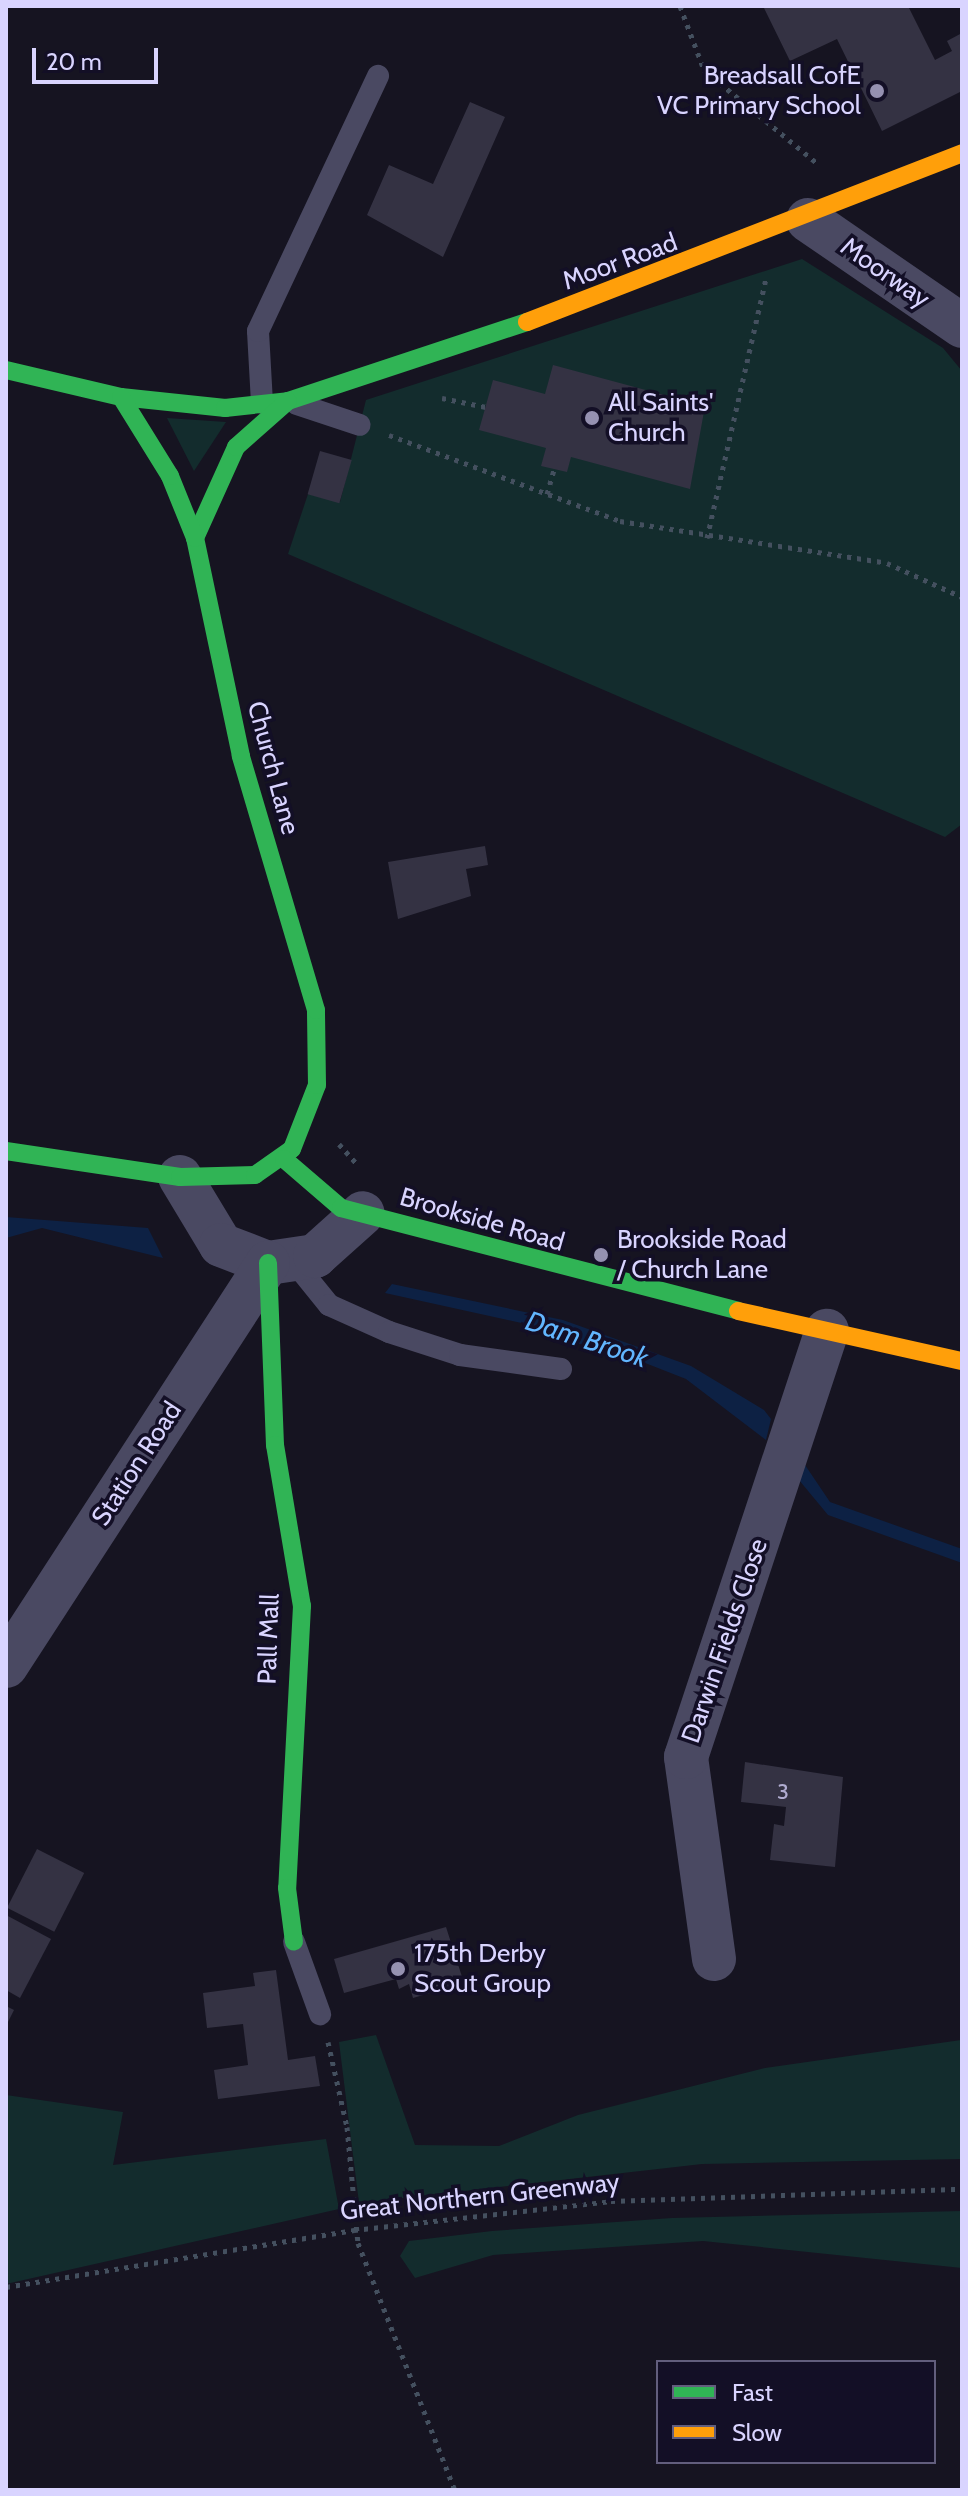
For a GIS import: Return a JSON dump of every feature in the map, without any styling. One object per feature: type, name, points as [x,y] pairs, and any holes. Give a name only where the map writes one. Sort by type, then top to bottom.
[{"type":"street","name":"Moor Road","points":[[6,370],[121,397],[225,408],[288,401],[792,226],[962,153]]},
{"type":"street","name":"Moorway","points":[[792,226],[962,326]]},
{"type":"street","name":"Church Lane","points":[[121,397],[170,476],[195,538],[241,756],[316,1010],[321,1050],[312,1112],[284,1159]]},
{"type":"street","name":"Moor Road","points":[[195,538],[236,447],[288,401]]},
{"type":"street","points":[[6,1151],[180,1177],[255,1175],[284,1159]]},
{"type":"street","name":"Brookside Road","points":[[284,1159],[324,1199],[363,1213],[567,1272],[962,1361]]},
{"type":"street","points":[[180,1177],[221,1245],[282,1263],[333,1246],[363,1213]]},
{"type":"street","name":"Station Road","points":[[6,1666],[282,1263]]},
{"type":"street","name":"Pall Mall","points":[[282,1263],[275,1445],[302,1606],[287,1888],[294,1942]]},
{"type":"street","name":"Darwin Fields Close","points":[[714,1959],[686,1757],[827,1331]]},
{"type":"lane","points":[[262,403],[258,331],[378,76]]},
{"type":"lane","points":[[288,401],[360,425]]},
{"type":"lane","points":[[282,1263],[329,1305],[389,1332],[460,1355],[561,1369]]},
{"type":"lane","name":"Pall Mall","points":[[294,1942],[320,2014]]},
{"type":"path","points":[[680,6],[704,70],[862,197]]},
{"type":"path","points":[[707,538],[792,226]]},
{"type":"path","points":[[360,425],[620,521],[707,538],[887,563],[962,597]]},
{"type":"path","points":[[547,494],[554,469]]},
{"type":"path","points":[[320,2014],[347,2127],[354,2230],[455,2490]]},
{"type":"path","name":"Great Northern Greenway","points":[[6,2287],[354,2230],[611,2201],[962,2189]]},
{"type":"green space","points":[[802,259],[943,348],[962,371],[962,824],[945,837],[288,554],[308,494],[340,502],[366,400]]},
{"type":"green space","points":[[167,418],[226,422],[194,471]]},
{"type":"green space","points":[[962,2029],[962,2159],[702,2164],[359,2203],[339,2042],[376,2035],[415,2145],[499,2146],[578,2115],[765,2068],[961,2040]]},
{"type":"green space","points":[[6,2095],[123,2112],[113,2165],[326,2139],[339,2209],[6,2284]]},
{"type":"green space","points":[[962,2211],[962,2268],[703,2241],[493,2255],[415,2278],[400,2256],[409,2241],[492,2231],[672,2218]]},
{"type":"water","points":[[6,1217],[148,1228],[163,1258],[42,1228],[6,1238]]},
{"type":"water","name":"Dam Brook","points":[[392,1284],[563,1320],[691,1366],[764,1410],[771,1419],[766,1440],[686,1379],[612,1350],[569,1342],[571,1334],[385,1293]]},
{"type":"water","points":[[801,1459],[830,1502],[962,1549],[962,1563],[828,1515],[794,1474]]},
{"type":"building","points":[[763,6],[908,6],[935,60],[952,51],[947,41],[962,33],[962,91],[882,131],[837,39],[790,61]]},
{"type":"building","points":[[470,102],[505,117],[443,257],[367,215],[389,165],[433,184]]},
{"type":"building","name":"All Saints' Church","points":[[553,365],[705,406],[690,489],[571,457],[567,472],[541,466],[546,448],[479,430],[493,380],[545,394]]},
{"type":"building","points":[[320,451],[352,460],[339,503],[308,494]]},
{"type":"building","points":[[485,846],[488,865],[466,869],[471,896],[398,919],[388,862]]},
{"type":"building","points":[[745,1762],[843,1777],[835,1867],[770,1860],[774,1824],[784,1826],[786,1807],[741,1802]]},
{"type":"building","points":[[37,1849],[84,1873],[54,1932],[7,1908]]},
{"type":"building","points":[[6,1915],[51,1939],[20,1998],[6,1990]]},
{"type":"building","name":"175th Derby Scout Group","points":[[446,1927],[464,1983],[413,1998],[409,1984],[399,1989],[396,1979],[344,1993],[334,1959]]},
{"type":"building","points":[[276,1970],[288,2060],[315,2056],[320,2086],[218,2099],[214,2070],[248,2065],[243,2024],[207,2028],[203,1993],[255,1986],[253,1973]]},
{"type":"building","points":[[6,2006],[14,2010],[6,2026]]},
{"type":"traffic: fast","points":[[6,370],[121,397],[225,408],[288,401],[527,322]]},
{"type":"traffic: fast","points":[[6,1151],[180,1177],[255,1175],[292,1149],[317,1085],[316,1010],[241,756],[195,538],[170,476],[121,397]]},
{"type":"traffic: fast","points":[[195,538],[236,447],[288,401]]},
{"type":"traffic: fast","points":[[284,1159],[341,1208],[738,1311]]},
{"type":"traffic: fast","points":[[268,1263],[275,1445],[302,1606],[287,1888],[294,1942]]},
{"type":"traffic: slow","points":[[527,322],[962,153]]},
{"type":"traffic: slow","points":[[738,1311],[962,1361]]},
{"type":"place","name":"Breadsall CofE VC Primary School","points":[[877,91]]},
{"type":"place","name":"All Saints' Church","points":[[592,418]]},
{"type":"place","name":"Brookside Road / Church Lane","points":[[601,1255]]},
{"type":"place","name":"175th Derby Scout Group","points":[[398,1969]]}]
